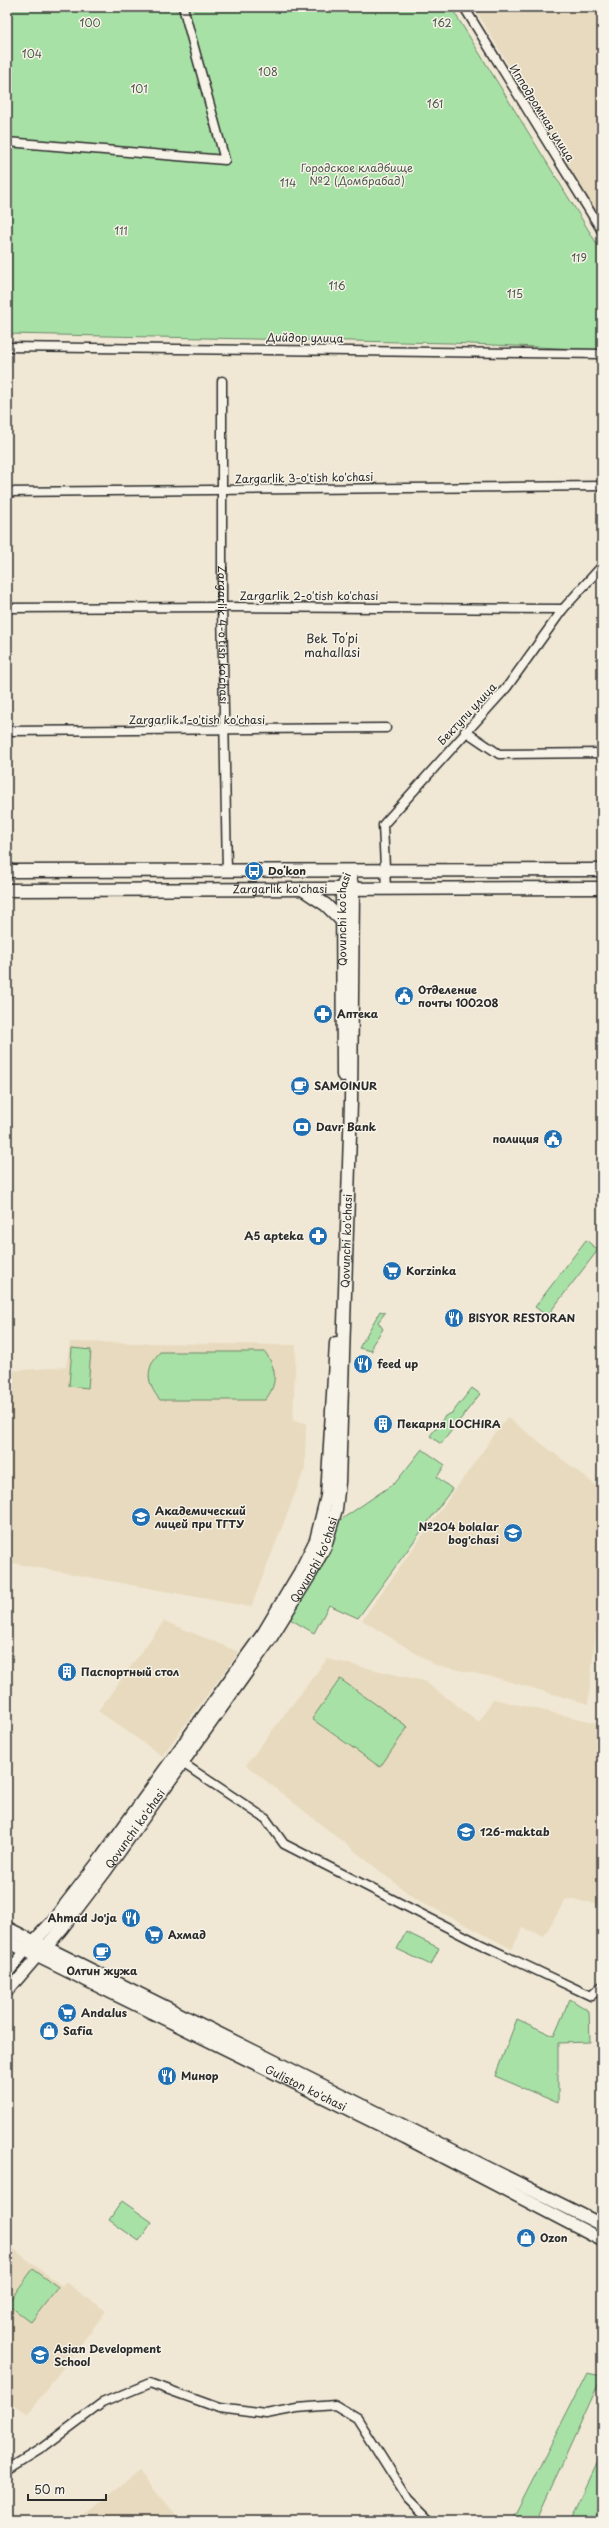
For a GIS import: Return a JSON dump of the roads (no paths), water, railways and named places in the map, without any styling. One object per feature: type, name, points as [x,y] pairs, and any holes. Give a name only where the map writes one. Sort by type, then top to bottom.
[{"type":"main road","name":"Zargarlik ko'chasi","points":[[7,872],[602,870]]},
{"type":"main road","name":"Zargarlik 4-o'tish ko'chasi","points":[[226,871],[227,889]]},
{"type":"main road","name":"Qovunchi ko'chasi","points":[[36,1949],[97,1864],[270,1639],[312,1571],[325,1546],[336,1509],[339,1482],[348,1225],[348,871]]},
{"type":"main road","points":[[300,888],[322,902],[344,923]]},
{"type":"main road","name":"Qovunchi ko'chasi","points":[[178,1760],[274,1616],[308,1556],[325,1510],[329,1481],[337,1319],[343,1102],[344,923],[348,888]]},
{"type":"main road","name":"Zargarlik ko'chasi","points":[[7,890],[602,888]]},
{"type":"main road","name":"Guliston ko'chasi","points":[[7,1928],[36,1949],[398,2133],[602,2240]]},
{"type":"main road","name":"Guliston ko'chasi","points":[[7,1941],[36,1949],[602,2225]]},
{"type":"street","points":[[7,142],[225,160],[183,7]]},
{"type":"street","name":"Ипподромная улица","points":[[464,7],[602,231]]},
{"type":"street","name":"Дийдор улица","points":[[7,346],[602,354]]},
{"type":"street","name":"Zargarlik 4-o'tish ko'chasi","points":[[222,381],[222,606],[226,871]]},
{"type":"street","name":"Zargarlik 3-o'tish ko'chasi","points":[[7,492],[602,486]]},
{"type":"street","name":"Бектупи улица","points":[[386,889],[383,825],[507,687],[563,609],[602,566]]},
{"type":"street","name":"Zargarlik 2-o'tish ko'chasi","points":[[7,608],[222,606],[563,609]]},
{"type":"street","name":"Zargarlik 1-o'tish ko'chasi","points":[[7,731],[225,731],[386,728]]},
{"type":"street","points":[[465,732],[499,754],[602,753]]},
{"type":"street","points":[[178,1760],[266,1819],[284,1844],[337,1873],[535,1971],[591,1996],[602,1986]]},
{"type":"street","name":"Qovunchi ko'chasi","points":[[7,1974],[36,1949]]},
{"type":"street","name":"Qovunchi ko'chasi","points":[[7,1992],[36,1949]]},
{"type":"street","points":[[7,2470],[42,2448],[102,2403],[150,2383],[219,2408],[266,2414],[296,2408],[335,2406],[357,2418],[408,2499],[430,2521]]},
{"type":"place","name":"Doʻkon","points":[[254,871]]},
{"type":"place","name":"Отделение почты 100208","points":[[404,996]]},
{"type":"place","name":"Аптека","points":[[323,1014]]},
{"type":"place","name":"SAMOINUR","points":[[300,1086]]},
{"type":"place","name":"Davr Bank","points":[[302,1127]]},
{"type":"place","name":"полиция","points":[[553,1139]]},
{"type":"place","name":"A5 apteka","points":[[318,1236]]},
{"type":"place","name":"Korzinka","points":[[392,1271]]},
{"type":"place","name":"BISYOR RESTORAN","points":[[454,1318]]},
{"type":"place","name":"feed up","points":[[363,1364]]},
{"type":"place","name":"Пекарня LOCHIRA","points":[[383,1424]]},
{"type":"place","name":"Академический лицей при ТГТУ","points":[[141,1517]]},
{"type":"place","name":"№204 bolalar bog'chasi","points":[[513,1533]]},
{"type":"place","name":"Паспортный стол","points":[[67,1672]]},
{"type":"place","name":"126-maktab","points":[[466,1832]]},
{"type":"place","name":"Ahmad Jo'ja","points":[[131,1918]]},
{"type":"place","name":"Ахмад","points":[[154,1935]]},
{"type":"place","name":"Олтин жужа","points":[[102,1952]]},
{"type":"place","name":"Andalus","points":[[67,2013]]},
{"type":"place","name":"Safia","points":[[49,2031]]},
{"type":"place","name":"Минор","points":[[167,2076]]},
{"type":"place","name":"Ozon","points":[[526,2238]]},
{"type":"place","name":"Asian Development School","points":[[40,2355]]},
{"type":"district","name":"Bek Toʻpi mahallasi","points":[[332,646]]},
{"type":"park label","name":"100","points":[[90,23]]},
{"type":"park label","name":"162","points":[[442,23]]},
{"type":"park label","name":"104","points":[[32,54]]},
{"type":"park label","name":"108","points":[[268,72]]},
{"type":"park label","name":"101","points":[[139,89]]},
{"type":"park label","name":"161","points":[[435,104]]},
{"type":"park label","name":"Городское кладбище №2 (Домбрабад)","points":[[357,174]]},
{"type":"park label","name":"114","points":[[288,183]]},
{"type":"park label","name":"111","points":[[121,231]]},
{"type":"park label","name":"119","points":[[579,258]]},
{"type":"park label","name":"116","points":[[337,286]]},
{"type":"park label","name":"115","points":[[515,294]]}]
